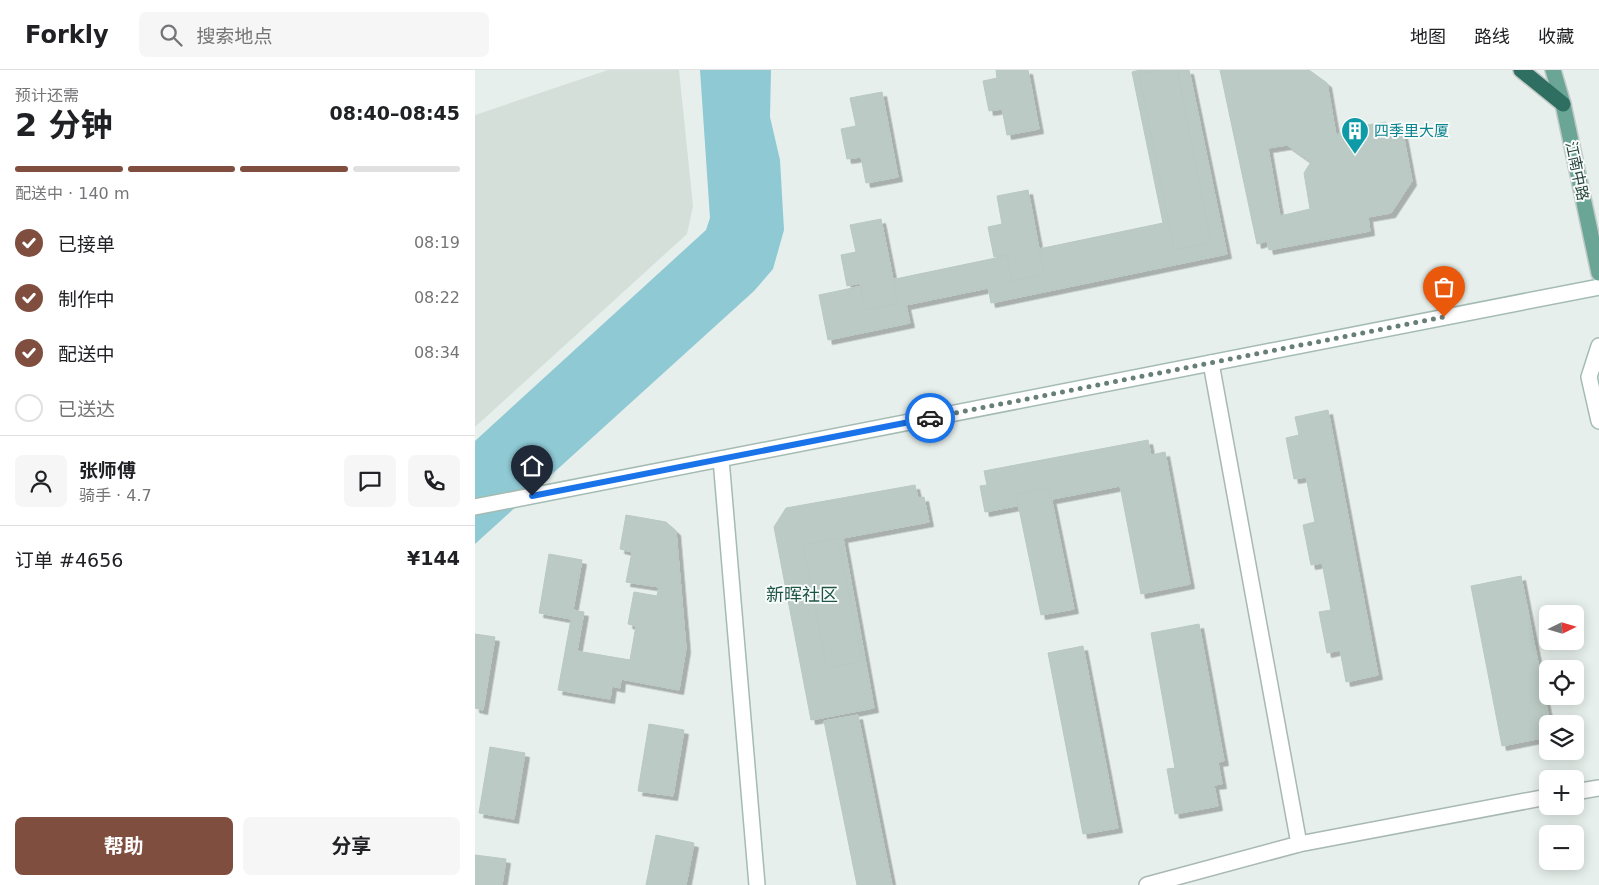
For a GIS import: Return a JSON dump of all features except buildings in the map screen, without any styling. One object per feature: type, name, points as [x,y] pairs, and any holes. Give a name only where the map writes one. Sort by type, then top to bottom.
[{"type":"highway","points":[[1521,70],[1563,104]]},
{"type":"main road","name":"江南中路","points":[[1553,70],[1563,104],[1599,273]]},
{"type":"street","points":[[475,507],[1599,286]]},
{"type":"street","points":[[1599,346],[1589,377],[1599,421]]},
{"type":"street","points":[[1211,362],[1299,844]]},
{"type":"street","points":[[721,459],[757,885]]},
{"type":"street","points":[[1584,790],[1599,788]]},
{"type":"street","points":[[1147,885],[1299,844],[1539,799]]},
{"type":"shaded area","points":[[608,70],[679,70],[693,206],[687,234],[475,427],[475,115]]},
{"type":"water","points":[[700,70],[771,70],[770,117],[780,160],[784,230],[773,269],[754,291],[475,544],[475,441],[706,230],[710,218]]},
{"type":"way so far","points":[[930,418],[1444,317]]},
{"type":"place","name":"四季里大厦","points":[[1355,155]]},
{"type":"district","name":"新晖社区","points":[[802,594]]},
{"type":"route","points":[[532,496],[930,418]]}]
